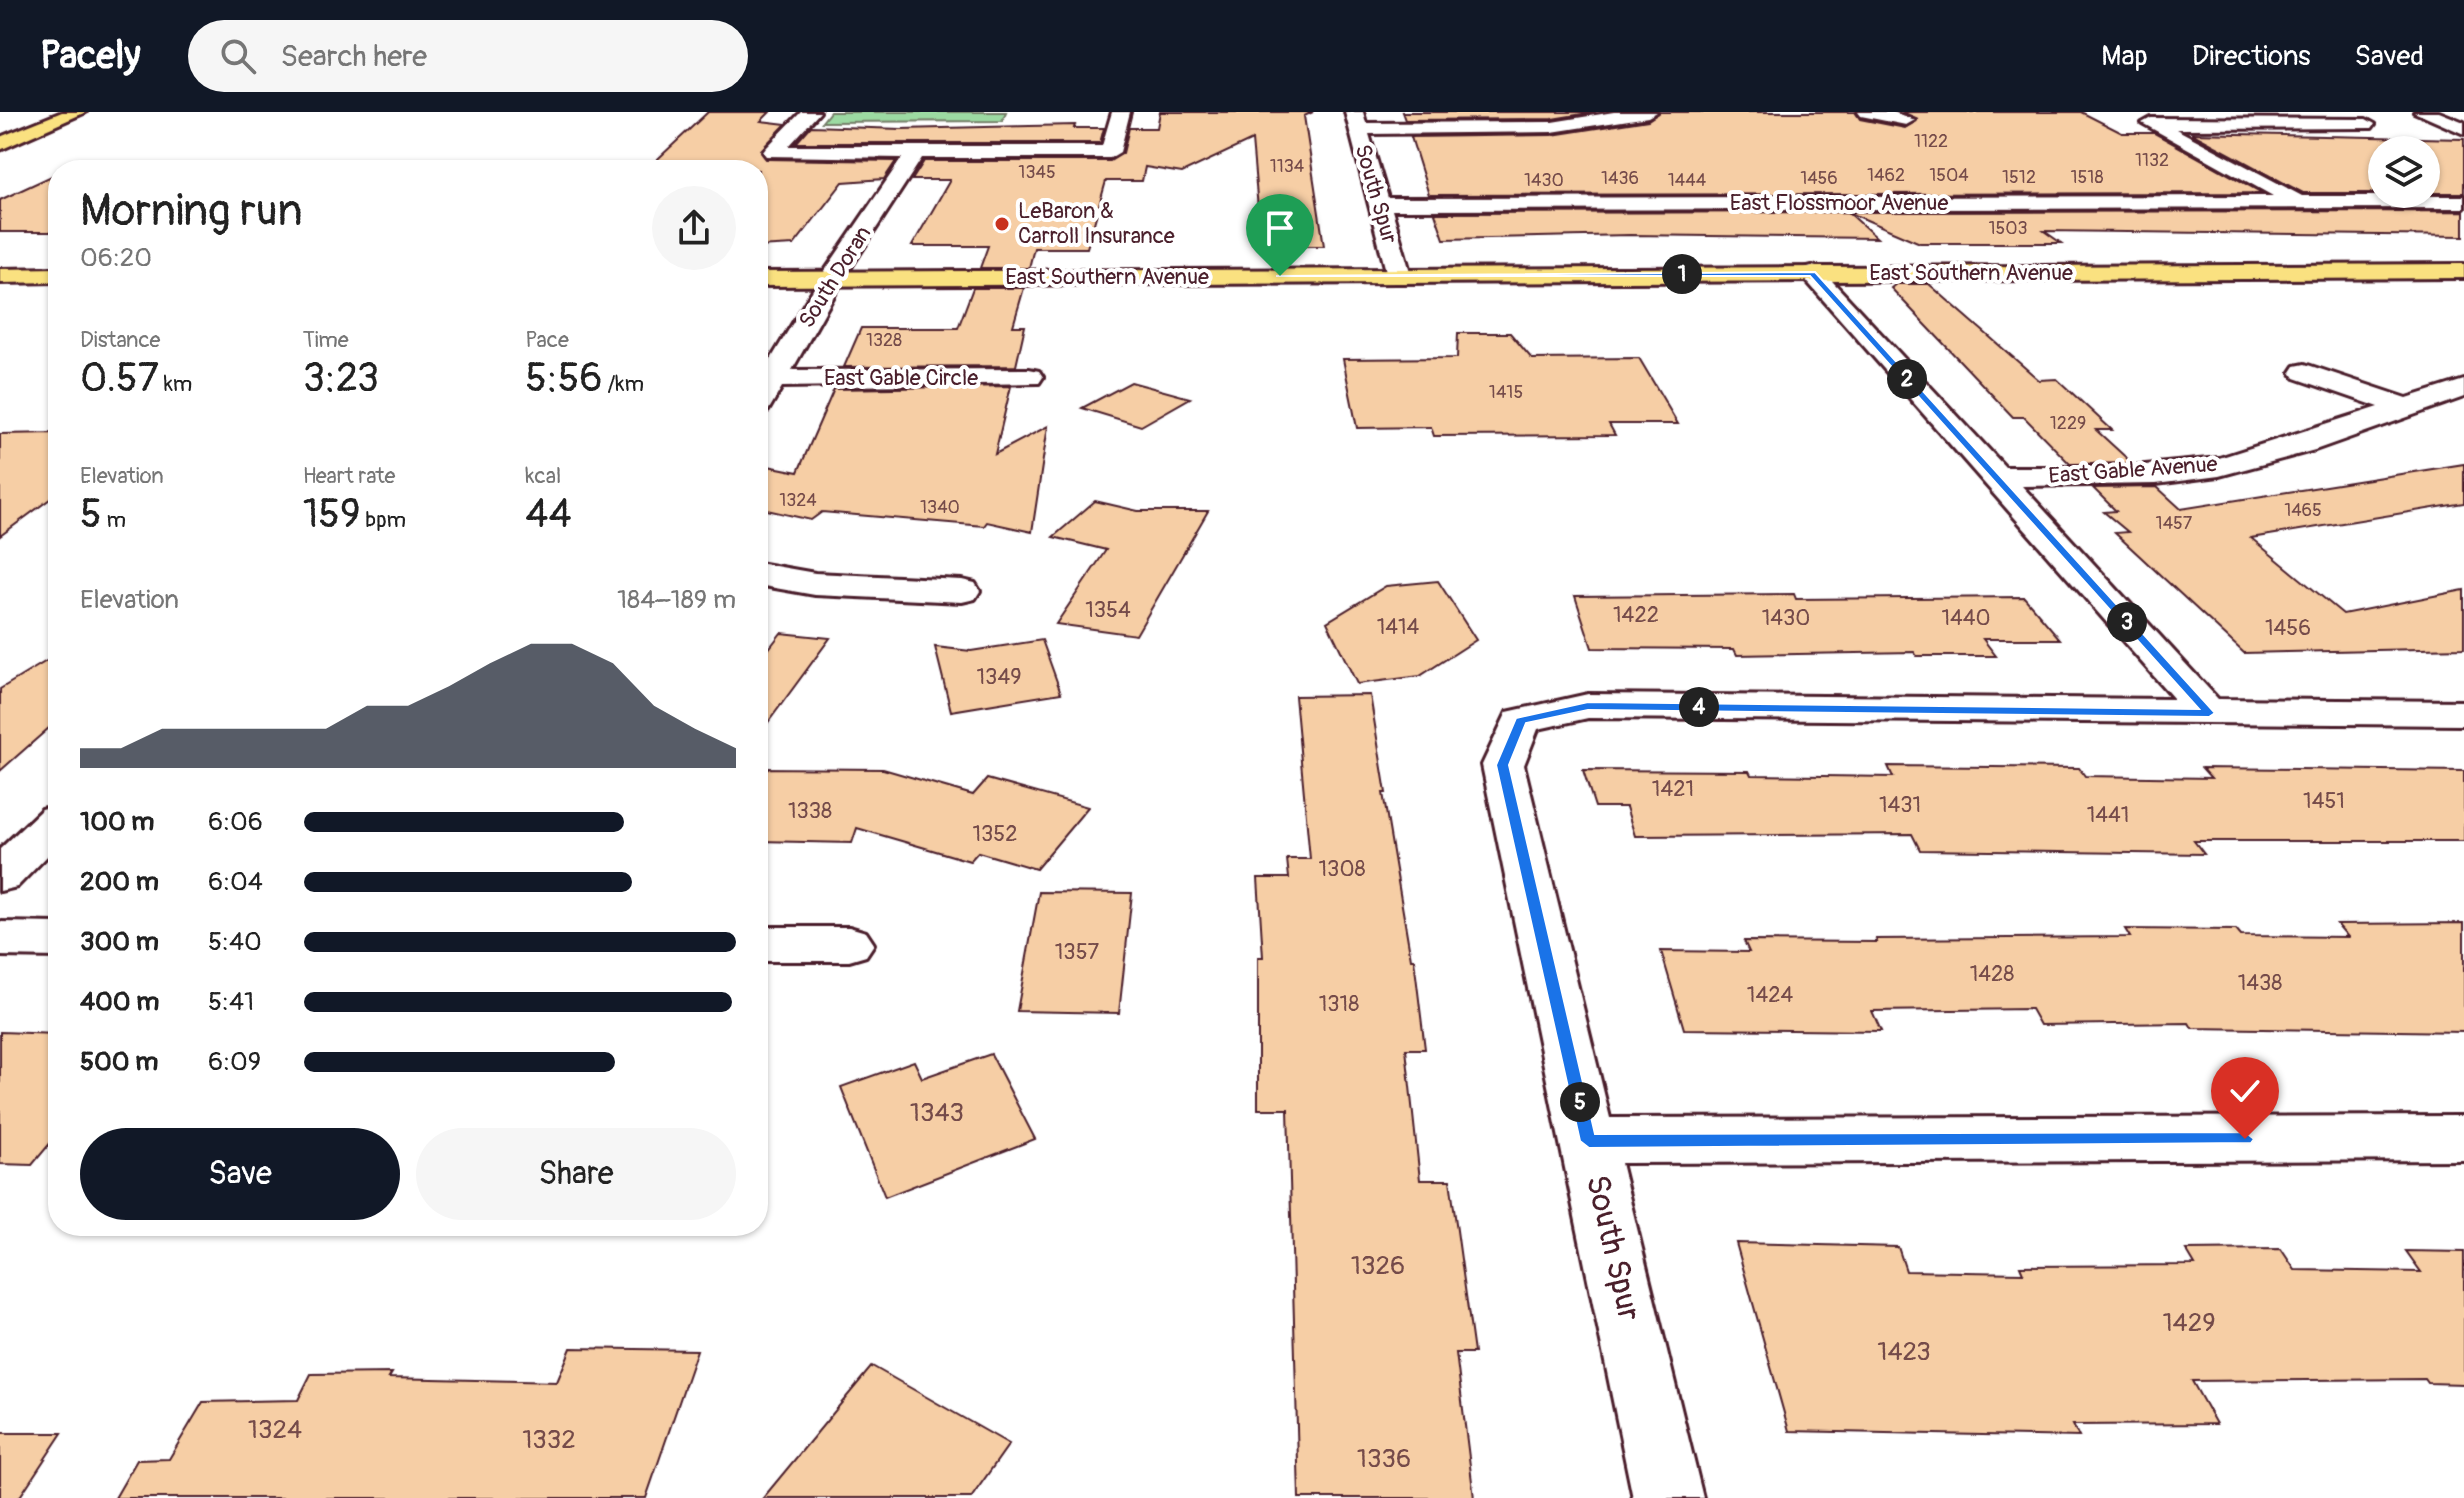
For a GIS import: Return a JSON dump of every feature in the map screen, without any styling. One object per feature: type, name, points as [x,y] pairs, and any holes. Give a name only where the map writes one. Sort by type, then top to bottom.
[{"type":"main road","points":[[0,125],[34,112]]},
{"type":"main road","points":[[23,135],[10,133],[40,118],[40,112]]},
{"type":"main road","points":[[0,144],[77,112]]},
{"type":"main road","name":"East Southern Avenue","points":[[768,279],[2464,271]]},
{"type":"main road","points":[[0,276],[48,275]]},
{"type":"main road","points":[[0,293],[48,292]]},
{"type":"street","points":[[811,112],[773,152],[1110,152],[1121,112]]},
{"type":"street","points":[[1356,121],[1552,127],[1648,112]]},
{"type":"street","points":[[1867,112],[1906,120]]},
{"type":"street","points":[[2130,112],[2300,202]]},
{"type":"street","points":[[2423,112],[2464,128]]},
{"type":"street","name":"South Spur","points":[[1356,121],[1399,275]]},
{"type":"street","points":[[2151,123],[2366,124]]},
{"type":"street","name":"South Doran","points":[[768,388],[832,278],[916,152]]},
{"type":"street","name":"East Flossmoor Avenue","points":[[1379,204],[2464,202]]},
{"type":"street","points":[[1812,273],[2209,713],[2464,713]]},
{"type":"street","points":[[2305,372],[2406,407]]},
{"type":"street","name":"East Gable Circle","points":[[773,379],[1029,377]]},
{"type":"street","name":"East Gable Avenue","points":[[1996,477],[2108,476],[2179,471],[2248,461],[2464,388]]},
{"type":"street","points":[[768,576],[815,584],[962,591]]},
{"type":"street","name":"South Spur","points":[[1668,1498],[1503,765],[1521,721],[1588,706],[2209,713]]},
{"type":"street","points":[[0,876],[48,829]]},
{"type":"street","points":[[0,939],[48,940]]},
{"type":"street","points":[[768,944],[849,944]]},
{"type":"street","points":[[1589,1141],[2464,1138]]},
{"type":"green space","points":[[830,112],[1006,112],[1002,121],[822,122]]},
{"type":"building","points":[[708,112],[770,112],[761,121],[786,124],[761,150],[766,159],[896,161],[884,179],[843,182],[794,245],[768,246],[768,160],[657,160]]},
{"type":"building","points":[[1160,112],[1313,112],[1304,116],[1324,246],[1270,246],[1269,217],[1265,209],[1258,209],[1252,140],[1182,173],[1145,167],[1142,181],[1106,181],[1087,248],[1034,248],[1029,268],[980,268],[988,246],[912,246],[950,180],[912,180],[924,161],[1110,161],[1123,153],[1129,128],[1157,128]]},
{"type":"building","points":[[1402,112],[1595,112],[1552,119],[1405,120]]},
{"type":"building","points":[[1660,112],[1855,112],[1860,119],[1905,128],[1918,119],[1902,112],[2081,112],[2122,133],[2154,133],[2262,193],[1429,195],[1411,137],[1552,135],[1648,120]]},
{"type":"building","points":[[1075,125],[1074,128],[1104,128],[1100,143],[796,143],[811,126],[901,129]]},
{"type":"building","points":[[2191,133],[2368,137],[2368,193],[2303,193]]},
{"type":"building","points":[[2440,138],[2464,139],[2464,193],[2440,193]]},
{"type":"building","points":[[48,178],[48,232],[0,232],[0,200]]},
{"type":"building","points":[[2464,211],[2464,236],[2044,231],[2061,243],[1920,243],[1848,212]]},
{"type":"building","points":[[1848,212],[1877,238],[1630,235],[1444,239],[1435,213]]},
{"type":"building","points":[[1896,284],[1929,284],[2039,380],[2057,379],[2112,430],[2096,430],[2132,463],[2070,464],[2024,417],[2013,417],[1891,288]]},
{"type":"building","points":[[973,288],[1024,288],[1013,326],[1025,326],[1016,366],[844,367],[861,328],[958,328]]},
{"type":"building","points":[[1458,333],[1510,333],[1532,359],[1639,358],[1678,424],[1609,424],[1615,435],[1434,436],[1431,427],[1357,428],[1343,359],[1457,358]]},
{"type":"building","points":[[1131,382],[1190,398],[1141,426],[1082,408]]},
{"type":"building","points":[[1011,386],[995,454],[1048,426],[1032,532],[987,522],[984,526],[822,512],[811,520],[768,510],[768,466],[798,472],[834,389]]},
{"type":"building","points":[[48,433],[48,500],[0,536],[0,434]]},
{"type":"building","points":[[2464,464],[2464,503],[2251,538],[2343,614],[2464,590],[2464,648],[2244,653],[2115,533],[2128,532],[2104,512],[2116,511],[2093,488],[2157,487],[2181,509]]},
{"type":"building","points":[[1095,501],[1138,511],[1208,511],[1136,635],[1056,624],[1106,550],[1053,537]]},
{"type":"building","points":[[1438,581],[1476,640],[1420,676],[1357,684],[1327,622],[1386,586]]},
{"type":"building","points":[[1794,594],[1796,599],[2024,597],[2060,639],[1983,639],[1996,656],[1917,656],[1914,652],[1737,655],[1734,649],[1592,648],[1575,596]]},
{"type":"building","points":[[781,633],[830,638],[768,722],[768,650]]},
{"type":"building","points":[[1042,640],[1061,693],[951,711],[935,647],[971,651]]},
{"type":"building","points":[[48,660],[48,729],[0,771],[0,689]]},
{"type":"building","points":[[1370,695],[1386,793],[1383,793],[1411,959],[1414,959],[1425,1049],[1406,1049],[1420,1180],[1450,1180],[1474,1353],[1456,1353],[1474,1498],[1299,1498],[1288,1109],[1258,1109],[1258,957],[1263,957],[1258,878],[1289,878],[1287,859],[1310,859],[1295,696]]},
{"type":"building","points":[[1888,766],[2079,768],[2085,776],[2211,778],[2202,768],[2464,771],[2464,841],[2194,841],[2204,854],[1920,850],[1912,834],[1635,836],[1626,807],[1595,807],[1583,770],[1749,771],[1751,775],[1893,777]]},
{"type":"building","points":[[768,768],[883,769],[973,795],[987,779],[1088,807],[1036,869],[978,852],[970,861],[857,828],[852,843],[768,841]]},
{"type":"building","points":[[1039,892],[1132,893],[1119,1013],[1017,1011]]},
{"type":"building","points":[[2464,923],[2464,1032],[2192,1028],[2189,1023],[2040,1025],[2031,1009],[1872,1011],[1881,1031],[1684,1029],[1661,951],[1749,952],[1744,941],[2130,937],[2125,929],[2236,930],[2241,936],[2348,937],[2337,924]]},
{"type":"building","points":[[0,1032],[48,1034],[48,1146],[32,1165],[0,1164]]},
{"type":"building","points":[[991,1054],[1035,1139],[885,1197],[841,1087],[914,1061],[922,1078]]},
{"type":"building","points":[[1736,1243],[1898,1247],[1906,1271],[2023,1273],[2020,1266],[2195,1265],[2186,1250],[2281,1249],[2295,1270],[2421,1272],[2406,1251],[2464,1252],[2464,1384],[2428,1383],[2425,1379],[2192,1381],[2216,1424],[2073,1425],[2079,1437],[1789,1431]]},
{"type":"building","points":[[571,1348],[697,1350],[646,1498],[115,1498],[137,1460],[169,1459],[203,1402],[298,1400],[311,1374],[392,1373],[389,1378],[557,1382]]},
{"type":"building","points":[[872,1366],[1009,1444],[971,1498],[763,1498]]},
{"type":"building","points":[[0,1433],[62,1433],[19,1498],[0,1498]]},
{"type":"place","name":"LeBaron & Carroll Insurance","points":[[1002,224]]},
{"type":"route","points":[[1280,276],[1812,273],[2209,713],[1588,706],[1521,721],[1503,765],[1589,1141],[2245,1139]]}]
